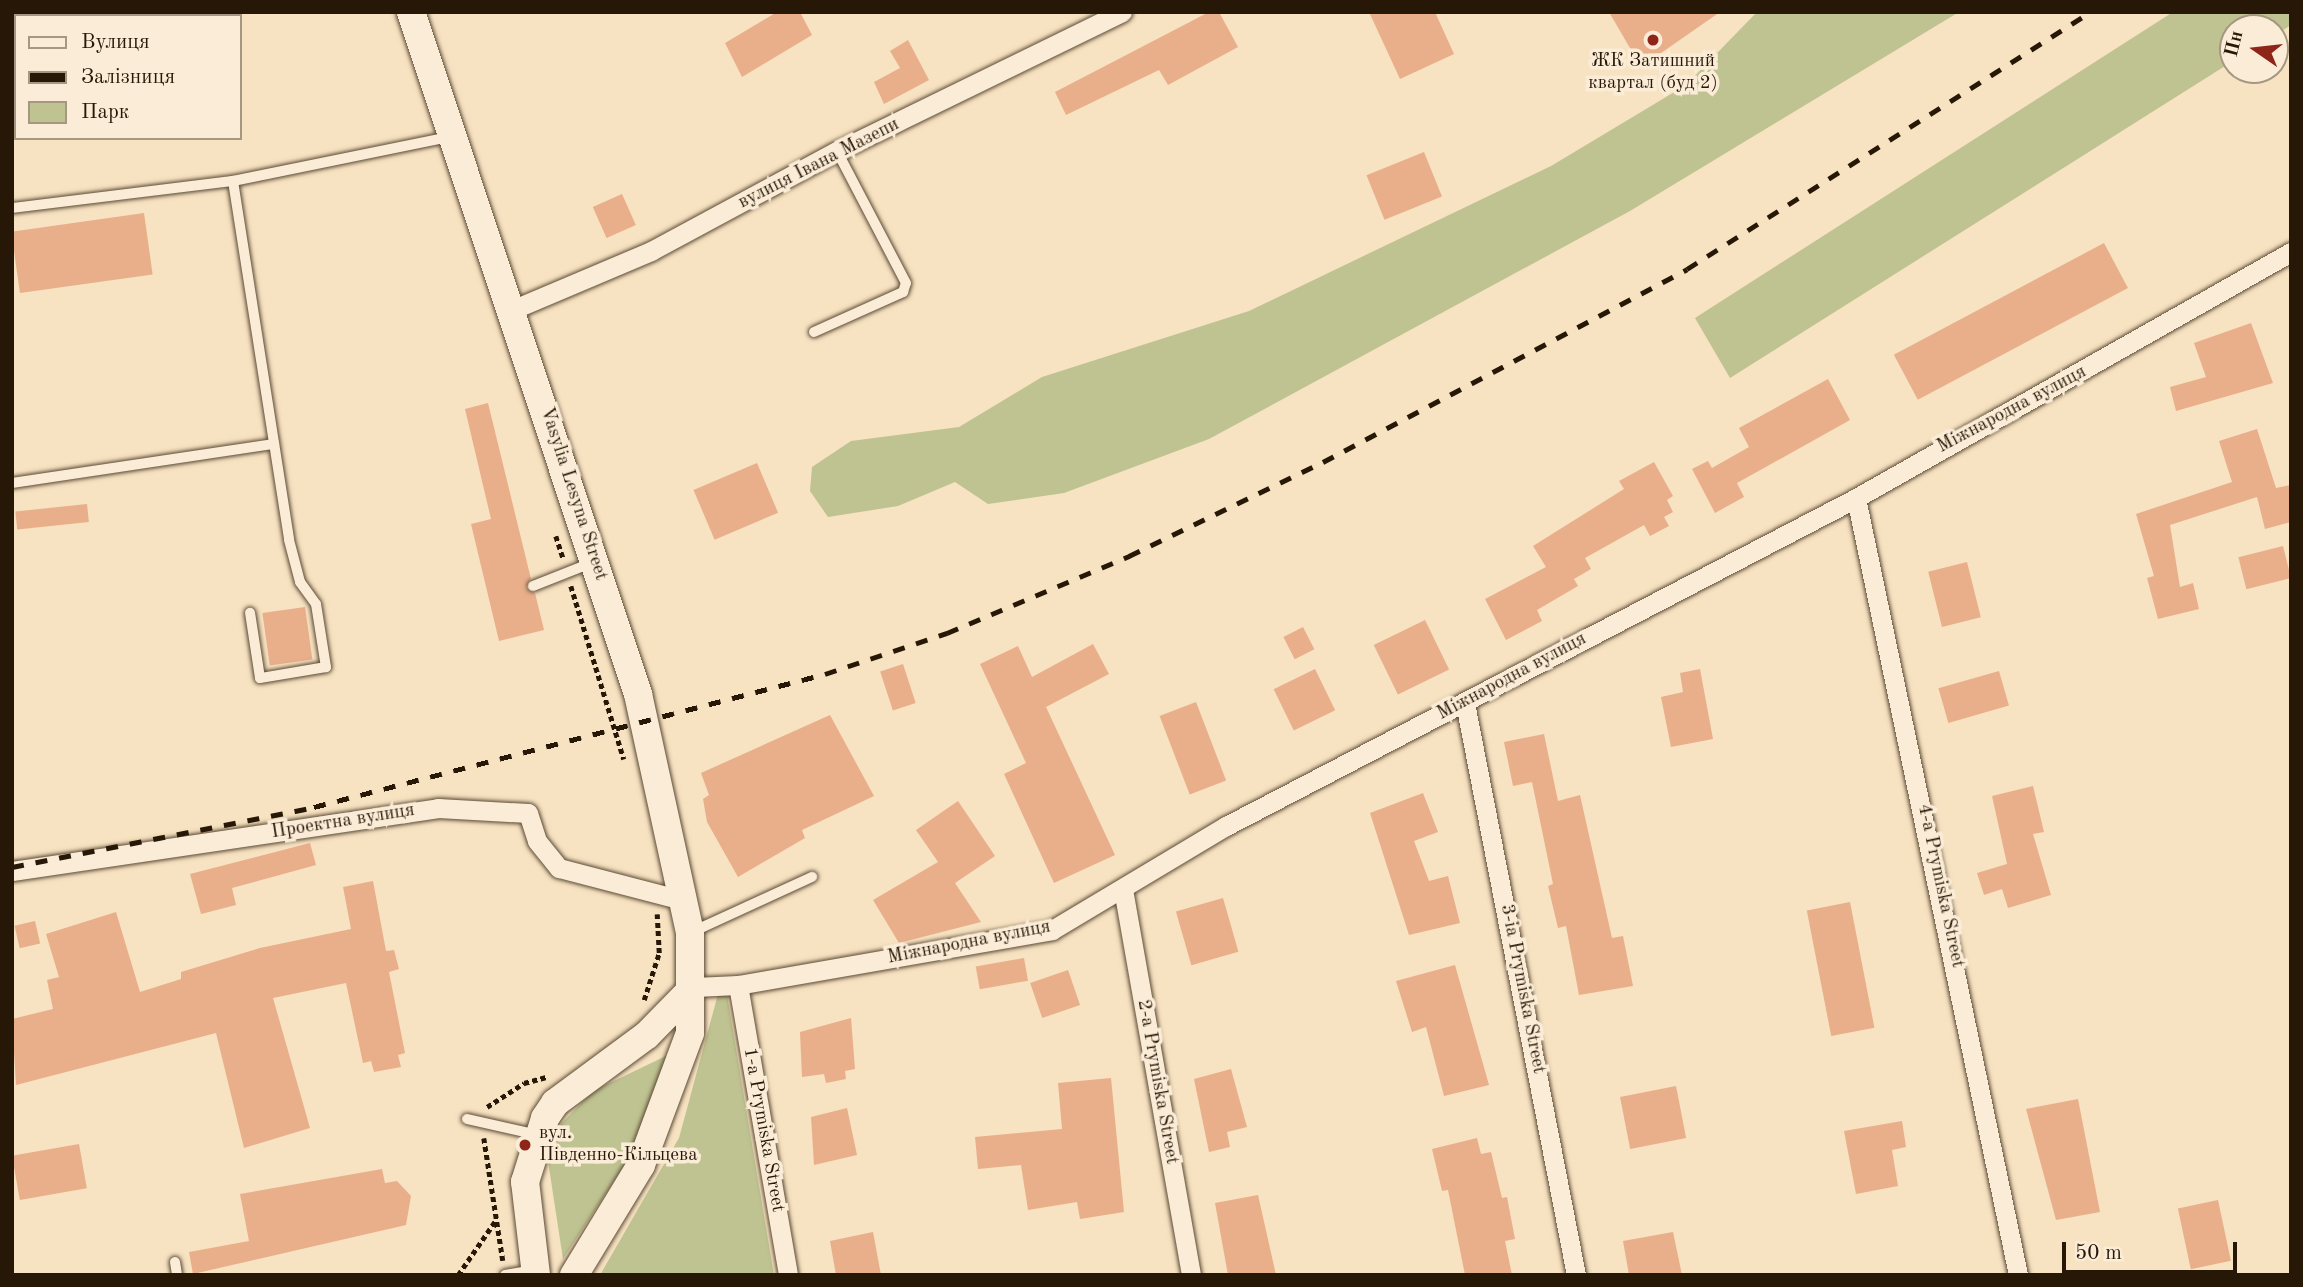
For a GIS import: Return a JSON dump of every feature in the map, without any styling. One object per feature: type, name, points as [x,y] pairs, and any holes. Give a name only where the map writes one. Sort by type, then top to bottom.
[{"type":"street","name":"Vasylia Lesyna Street","points":[[411,12],[456,135],[514,309],[638,694],[690,933],[694,987],[691,1033],[641,1166],[574,1275]]},
{"type":"street","name":"вулиця Івана Мазепи","points":[[514,309],[652,251],[837,151],[1122,12]]},
{"type":"street","name":"Міжнародна вулиця","points":[[694,987],[738,985],[1052,930],[1226,826],[1856,498],[2291,252]]},
{"type":"street","name":"4-a Prymiska Street","points":[[1856,498],[2018,1275]]},
{"type":"street","name":"3-ia Prymiska Street","points":[[1465,703],[1576,1275]]},
{"type":"street","name":"Проектна вулиця","points":[[12,871],[438,808],[528,813],[537,841],[559,868],[650,894],[682,900]]},
{"type":"street","name":"2-a Prymiska Street","points":[[1123,889],[1191,1275]]},
{"type":"street","name":"1-a Prymiska Street","points":[[738,985],[788,1275]]},
{"type":"street","points":[[535,1272],[525,1182],[538,1135],[555,1102],[647,1035],[694,987]]},
{"type":"lane","points":[[12,208],[233,181],[456,135]]},
{"type":"lane","points":[[814,332],[903,292],[905,283],[837,151]]},
{"type":"lane","points":[[233,181],[289,540],[300,582],[316,604],[326,667],[260,678],[250,613]]},
{"type":"lane","points":[[12,483],[274,444]]},
{"type":"lane","points":[[533,586],[595,562]]},
{"type":"lane","points":[[690,933],[812,877]]},
{"type":"lane","points":[[467,1119],[481,1120],[538,1135]]},
{"type":"lane","points":[[175,1262],[177,1275]]},
{"type":"lane","points":[[505,1275],[535,1272]]},
{"type":"path","points":[[555,532],[627,768]]},
{"type":"path","points":[[637,1014],[659,953],[650,894]]},
{"type":"path","points":[[505,1275],[481,1120],[486,1107],[524,1083],[559,1074]]},
{"type":"path","points":[[458,1275],[497,1219]]},
{"type":"green space","points":[[1757,12],[1959,12],[1630,211],[1209,439],[1064,493],[988,504],[955,482],[898,506],[828,517],[810,491],[812,467],[851,441],[959,427],[1042,377],[1249,311],[1551,166],[1686,85]]},
{"type":"green space","points":[[2173,12],[2291,12],[2289,26],[2289,14],[2219,14],[2219,70],[1730,378],[1695,318]]},
{"type":"green space","points":[[718,994],[727,995],[774,1275],[600,1275],[679,1138]]},
{"type":"green space","points":[[670,1054],[635,1149],[563,1259],[548,1161],[556,1129],[593,1091]]},
{"type":"building","points":[[777,12],[800,12],[812,35],[742,77],[725,43]]},
{"type":"building","points":[[1209,12],[1219,12],[1238,47],[1168,85],[1159,70],[1066,115],[1055,92]]},
{"type":"building","points":[[1369,12],[1435,12],[1454,54],[1400,79]]},
{"type":"building","name":"ЖК Затишний квартал (буд 2)","points":[[1609,12],[1720,12],[1641,67]]},
{"type":"building","points":[[908,40],[929,80],[884,104],[874,82],[900,68],[890,51]]},
{"type":"building","points":[[1424,152],[1442,197],[1384,220],[1367,175]]},
{"type":"building","points":[[622,194],[636,225],[607,238],[593,207]]},
{"type":"building","points":[[144,213],[153,274],[20,293],[12,232]]},
{"type":"building","points":[[2104,243],[2128,288],[1918,400],[1894,355]]},
{"type":"building","points":[[2251,323],[2273,383],[2176,411],[2170,387],[2206,377],[2194,343]]},
{"type":"building","points":[[1828,379],[1850,420],[1737,483],[1744,497],[1715,513],[1692,469],[1708,461],[1712,468],[1749,447],[1739,428]]},
{"type":"building","points":[[488,403],[531,579],[526,588],[535,593],[544,630],[499,641],[471,524],[491,519],[465,409]]},
{"type":"building","points":[[2257,429],[2276,488],[2291,485],[2291,522],[2265,529],[2257,497],[2170,525],[2180,587],[2193,583],[2199,609],[2158,619],[2147,578],[2154,576],[2136,514],[2232,482],[2219,441]]},
{"type":"building","points":[[1654,462],[1673,496],[1667,500],[1673,512],[1664,517],[1669,526],[1650,536],[1644,525],[1585,558],[1591,569],[1574,579],[1578,586],[1537,610],[1542,621],[1506,640],[1485,599],[1546,567],[1533,546],[1624,489],[1619,481]]},
{"type":"building","points":[[757,463],[778,513],[715,540],[693,490]]},
{"type":"building","points":[[87,504],[89,522],[17,529],[15,512]]},
{"type":"building","points":[[2283,546],[2291,578],[2246,589],[2238,557]]},
{"type":"building","points":[[1967,562],[1981,617],[1942,627],[1928,572]]},
{"type":"building","points":[[305,607],[312,659],[270,665],[262,613]]},
{"type":"building","points":[[1425,620],[1449,669],[1398,694],[1374,645]]},
{"type":"building","points":[[1303,627],[1314,649],[1295,659],[1283,637]]},
{"type":"building","points":[[1093,644],[1109,674],[1046,707],[1115,855],[1054,883],[1004,774],[1026,763],[980,664],[1018,646],[1032,677]]},
{"type":"building","points":[[903,664],[916,703],[893,710],[880,671]]},
{"type":"building","points":[[1315,669],[1335,710],[1294,731],[1274,689]]},
{"type":"building","points":[[1700,669],[1713,739],[1671,747],[1661,697],[1683,692],[1680,673]]},
{"type":"building","points":[[1999,671],[2009,706],[1948,723],[1938,688]]},
{"type":"building","points":[[1196,702],[1226,780],[1190,794],[1160,716]]},
{"type":"building","points":[[830,715],[874,796],[802,830],[805,838],[738,877],[707,822],[703,799],[709,795],[701,773]]},
{"type":"building","points":[[1544,734],[1558,801],[1580,795],[1612,938],[1623,936],[1633,986],[1579,995],[1566,926],[1558,928],[1548,886],[1553,884],[1532,782],[1513,786],[1504,742]]},
{"type":"building","points":[[2033,786],[2044,832],[2033,834],[2051,895],[2008,908],[2002,889],[1984,895],[1977,873],[2007,864],[1992,796]]},
{"type":"building","points":[[1423,793],[1438,832],[1414,841],[1429,881],[1448,876],[1460,923],[1409,935],[1370,813]]},
{"type":"building","points":[[958,801],[995,856],[955,883],[981,922],[899,943],[873,900],[938,862],[916,830]]},
{"type":"building","points":[[310,843],[316,865],[232,888],[236,905],[201,914],[190,874]]},
{"type":"building","points":[[373,881],[386,951],[394,950],[399,969],[389,972],[405,1053],[398,1055],[401,1067],[374,1072],[371,1061],[363,1063],[346,983],[273,998],[310,1128],[244,1148],[216,1033],[16,1085],[12,1019],[53,1009],[47,980],[59,977],[46,934],[116,912],[140,992],[181,979],[181,972],[260,948],[351,929],[343,887]]},
{"type":"building","points":[[1223,898],[1238,952],[1191,965],[1176,912]]},
{"type":"building","points":[[1850,902],[1874,1028],[1831,1036],[1807,910]]},
{"type":"building","points":[[35,921],[40,943],[20,948],[15,926]]},
{"type":"building","points":[[1024,958],[1028,981],[980,989],[976,967]]},
{"type":"building","points":[[1455,965],[1489,1085],[1444,1096],[1426,1027],[1412,1032],[1396,981]]},
{"type":"building","points":[[1068,970],[1080,1005],[1042,1018],[1030,983]]},
{"type":"building","points":[[851,1018],[855,1069],[845,1071],[846,1079],[826,1083],[824,1074],[802,1077],[800,1032]]},
{"type":"building","points":[[1231,1069],[1247,1127],[1227,1132],[1230,1147],[1209,1152],[1194,1079]]},
{"type":"building","points":[[1111,1078],[1124,1212],[1080,1219],[1077,1202],[1028,1210],[1021,1165],[978,1169],[975,1137],[1062,1129],[1058,1083]]},
{"type":"building","points":[[1676,1086],[1686,1138],[1630,1149],[1620,1097]]},
{"type":"building","points":[[2078,1099],[2100,1212],[2056,1220],[2026,1109]]},
{"type":"building","points":[[847,1108],[857,1155],[814,1165],[811,1117]]},
{"type":"building","points":[[1902,1121],[1906,1147],[1892,1150],[1898,1186],[1856,1194],[1844,1131]]},
{"type":"building","points":[[1477,1138],[1481,1154],[1491,1152],[1502,1198],[1507,1197],[1515,1239],[1505,1241],[1512,1275],[1465,1275],[1448,1190],[1442,1191],[1432,1149]]},
{"type":"building","points":[[79,1144],[87,1188],[20,1200],[12,1156]]},
{"type":"building","points":[[382,1169],[385,1183],[397,1181],[411,1196],[406,1225],[193,1274],[189,1252],[249,1241],[240,1194]]},
{"type":"building","points":[[1258,1195],[1276,1275],[1228,1275],[1215,1203]]},
{"type":"building","points":[[2218,1200],[2231,1261],[2191,1269],[2178,1209]]},
{"type":"building","points":[[873,1232],[881,1275],[836,1275],[830,1241]]},
{"type":"building","points":[[1673,1232],[1682,1275],[1629,1275],[1623,1241]]},
{"type":"railway","points":[[12,867],[314,807],[825,674],[947,633],[1129,556],[1323,462],[1687,269],[2090,12]]},
{"type":"place","name":"ЖК Затишний квартал (буд 2)","points":[[1653,40]]},
{"type":"place","name":"вул. Південно-Кільцева","points":[[525,1145]]}]
